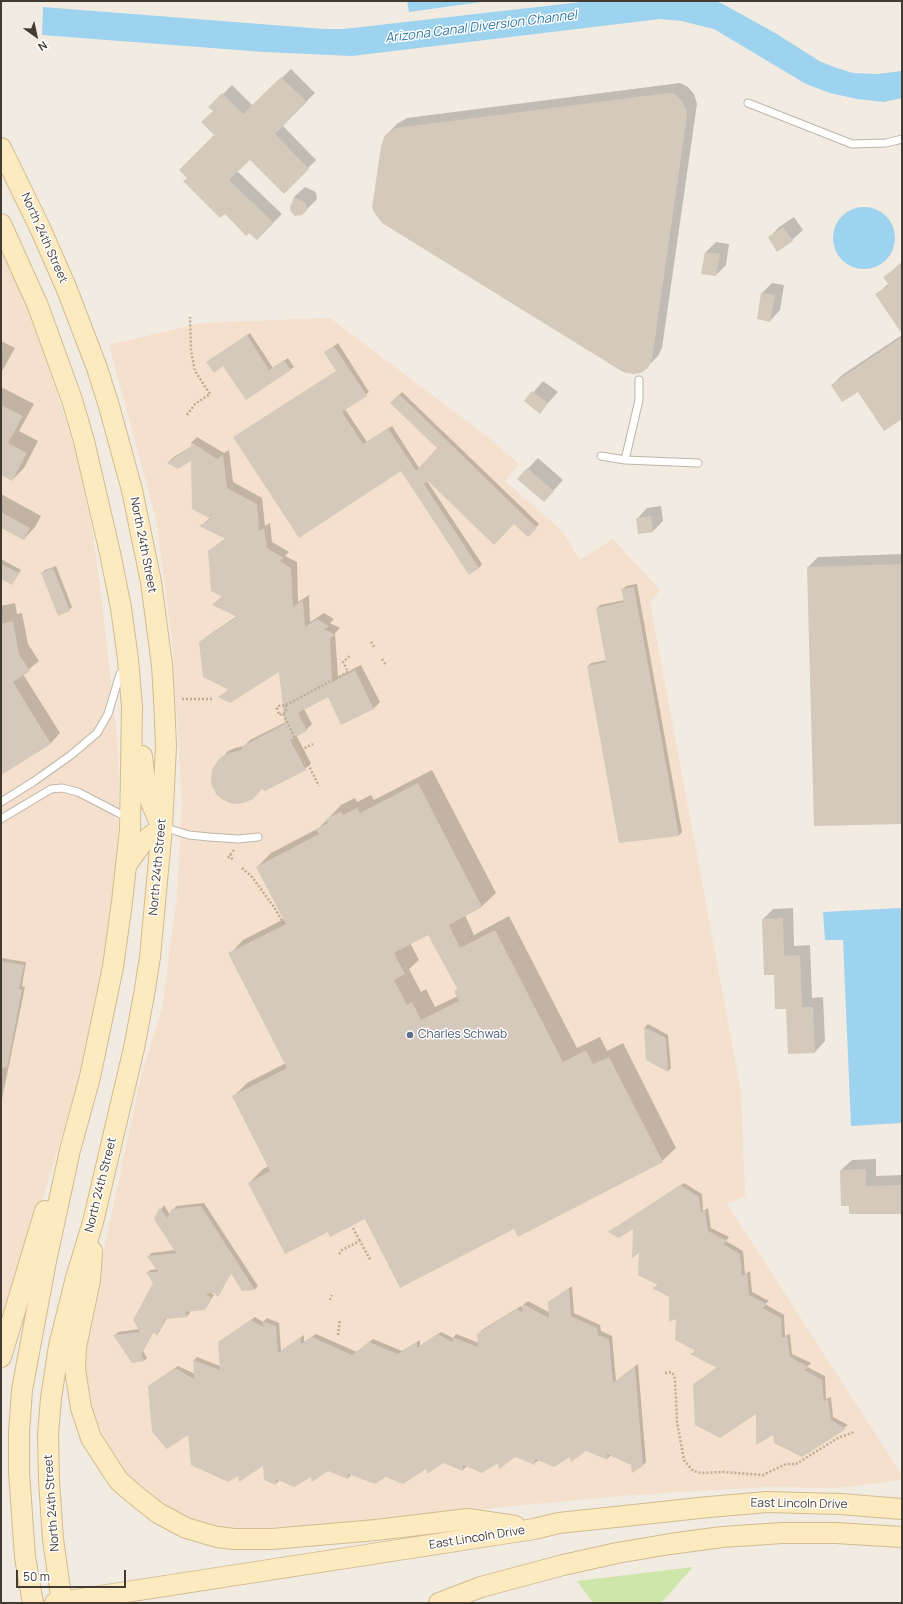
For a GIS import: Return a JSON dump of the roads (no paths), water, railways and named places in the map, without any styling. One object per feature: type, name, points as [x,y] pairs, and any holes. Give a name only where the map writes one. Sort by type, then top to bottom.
[{"type":"main road","name":"North 24th Street","points":[[1,148],[40,228],[81,324],[109,406],[132,490],[151,582],[162,665],[166,746],[162,827],[150,957],[144,996],[134,1048],[93,1222],[64,1323],[51,1398],[48,1435],[49,1481],[53,1539],[60,1602]]},
{"type":"main road","points":[[1,224],[38,306],[72,400],[84,441],[121,608],[131,687],[132,747],[130,819],[126,866],[113,967],[90,1077],[70,1150],[43,1276],[22,1390],[19,1432],[19,1472],[25,1557],[33,1603]]},
{"type":"main road","points":[[126,866],[142,843],[162,827],[151,802],[145,781],[138,709],[131,687]]},
{"type":"main road","points":[[1,1358],[41,1221],[60,1171],[70,1150]]},
{"type":"main road","points":[[93,1222],[90,1280],[76,1347],[75,1369],[81,1408],[92,1438],[108,1466],[119,1481],[158,1513],[186,1528],[217,1537],[234,1539],[272,1539],[376,1530],[468,1519],[534,1529]]},
{"type":"main road","name":"East Lincoln Drive","points":[[60,1602],[250,1574],[534,1529],[558,1523],[767,1502],[840,1504],[902,1509]]},
{"type":"main road","points":[[439,1603],[481,1587],[563,1565],[617,1553],[670,1544],[722,1537],[783,1534],[836,1533],[902,1538]]},
{"type":"lane","points":[[748,103],[852,144],[886,144],[902,139]]},
{"type":"lane","points":[[625,460],[639,400],[639,380]]},
{"type":"lane","points":[[601,456],[625,460],[698,463]]},
{"type":"lane","points":[[1,802],[71,755],[97,733],[108,714],[120,674],[129,662]]},
{"type":"lane","points":[[1,819],[51,789],[62,788],[78,792],[130,819]]},
{"type":"lane","points":[[162,827],[189,835],[238,839],[258,837]]},
{"type":"water","points":[[407,1],[488,1],[409,12]]},
{"type":"water","name":"Arizona Canal Diversion Channel","points":[[590,1],[715,1],[775,33],[821,62],[837,68],[853,73],[878,74],[902,71],[902,98],[884,102],[857,99],[830,93],[806,84],[714,29],[681,21],[660,19],[352,56],[264,52],[42,35],[43,7],[324,29],[344,29]]},
{"type":"water","points":[[864,207],[876,209],[886,216],[893,226],[895,238],[893,250],[886,260],[876,267],[864,269],[852,267],[842,260],[835,250],[833,238],[835,226],[842,216],[852,209]]},
{"type":"water","points":[[902,908],[902,1123],[851,1126],[843,940],[825,940],[823,912]]},
{"type":"place","name":"Charles Schwab","points":[[410,1035]]}]
